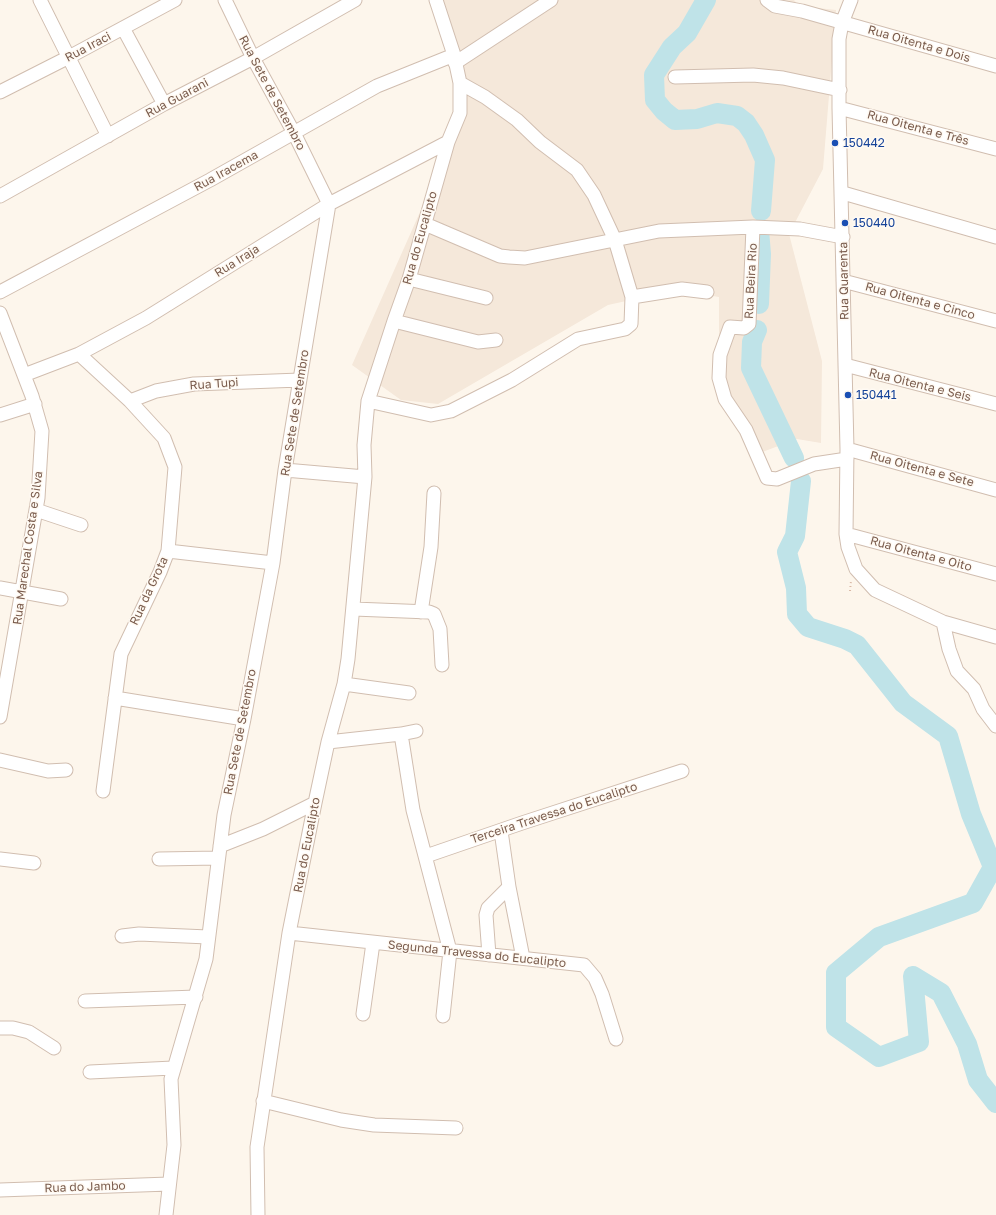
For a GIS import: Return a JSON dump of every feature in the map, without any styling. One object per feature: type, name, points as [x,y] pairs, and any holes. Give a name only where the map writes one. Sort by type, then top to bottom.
[{"type":"street","points":[[40,0],[108,136]]},
{"type":"street","name":"Rua Iraci","points":[[0,92],[175,0]]},
{"type":"street","name":"Rua Sete de Setembro","points":[[166,1215],[174,1144],[171,1079],[173,1068],[186,1032],[206,959],[224,815],[244,719],[273,563],[285,470],[329,204],[294,133],[253,58],[224,0]]},
{"type":"street","name":"Rua Guarani","points":[[0,196],[164,104],[253,58],[355,0]]},
{"type":"street","name":"Rua do Eucalipto","points":[[258,1215],[257,1147],[289,933],[328,742],[344,684],[354,609],[365,477],[364,445],[368,401],[409,280],[448,142],[460,113],[460,83],[436,0]]},
{"type":"street","name":"Rua Iracema","points":[[0,292],[210,180],[377,86],[454,59],[551,0]]},
{"type":"street","name":"Rua Oitenta e Dois","points":[[767,0],[776,6],[802,11],[996,66]]},
{"type":"street","name":"Rua Quarenta","points":[[851,0],[842,23],[840,39],[839,108],[843,193],[843,281],[847,454],[846,534],[853,564],[875,590],[944,622]]},
{"type":"street","points":[[123,28],[164,104]]},
{"type":"street","points":[[675,77],[753,75],[784,78],[840,90]]},
{"type":"street","points":[[368,401],[431,415],[451,412],[512,380],[578,339],[630,327],[631,324],[632,297],[615,240],[594,195],[577,170],[540,142],[517,120],[485,97],[460,83]]},
{"type":"street","name":"Rua Oitenta e Três","points":[[839,108],[996,149]]},
{"type":"street","name":"Rua Iraja","points":[[24,375],[79,354],[146,318],[329,204],[448,142]]},
{"type":"street","points":[[843,193],[996,237]]},
{"type":"street","points":[[425,224],[500,256],[510,258],[525,258],[659,231],[753,227],[800,229],[843,237]]},
{"type":"street","name":"Rua Beira Rio","points":[[753,227],[749,324],[744,328],[731,326],[729,329],[719,365],[719,378],[725,399],[749,437],[767,478],[777,479],[814,464],[847,454]]},
{"type":"street","points":[[409,280],[486,298]]},
{"type":"street","name":"Rua Oitenta e Cinco","points":[[843,281],[996,321]]},
{"type":"street","points":[[632,297],[682,289],[707,292]]},
{"type":"street","name":"Rua Marechal Costa e Silva","points":[[0,313],[35,404],[42,431],[36,510],[0,717]]},
{"type":"street","points":[[394,321],[478,342],[496,340]]},
{"type":"street","name":"Rua da Grota","points":[[79,354],[130,401],[164,438],[175,467],[168,550],[160,572],[123,647],[103,791]]},
{"type":"street","name":"Rua Oitenta e Seis","points":[[845,365],[996,404]]},
{"type":"street","name":"Rua Tupi","points":[[130,401],[156,391],[194,384],[300,380]]},
{"type":"street","points":[[0,415],[35,404]]},
{"type":"street","name":"Rua Oitenta e Sete","points":[[847,454],[996,490]]},
{"type":"street","points":[[285,470],[365,477]]},
{"type":"street","points":[[421,612],[430,547],[434,493]]},
{"type":"street","points":[[36,510],[81,525]]},
{"type":"street","name":"Rua Oitenta e Oito","points":[[846,534],[996,574]]},
{"type":"street","points":[[168,550],[273,563]]},
{"type":"street","points":[[0,588],[61,599]]},
{"type":"street","points":[[354,609],[429,612],[437,618],[440,629],[442,665]]},
{"type":"street","points":[[996,637],[944,622],[949,649],[957,671],[974,688],[983,709],[996,726]]},
{"type":"street","points":[[344,684],[409,693]]},
{"type":"street","points":[[115,698],[244,719]]},
{"type":"street","points":[[328,742],[416,731]]},
{"type":"street","points":[[401,734],[413,810],[450,952],[443,1016]]},
{"type":"street","points":[[0,760],[48,771],[66,770]]},
{"type":"street","name":"Terceira Travessa do Eucalipto","points":[[426,856],[682,771]]},
{"type":"street","points":[[159,859],[219,852],[315,802]]},
{"type":"street","points":[[501,831],[509,887],[523,958]]},
{"type":"street","points":[[0,859],[34,863]]},
{"type":"street","points":[[489,955],[486,915],[488,908],[509,887]]},
{"type":"street","name":"Segunda Travessa do Eucalipto","points":[[289,933],[450,952],[584,965],[595,978],[602,994],[616,1039]]},
{"type":"street","points":[[122,936],[139,934],[208,937]]},
{"type":"street","points":[[362,1014],[373,943]]},
{"type":"street","points":[[85,1001],[196,997]]},
{"type":"street","points":[[0,1028],[13,1028],[29,1032],[54,1048]]},
{"type":"street","points":[[90,1072],[173,1068]]},
{"type":"street","points":[[263,1101],[341,1120],[381,1125],[456,1128]]},
{"type":"street","name":"Rua do Jambo","points":[[0,1190],[169,1184]]},
{"type":"shaded area","points":[[443,0],[794,0],[799,6],[836,10],[823,169],[789,234],[822,361],[821,443],[797,439],[757,454],[719,372],[719,297],[676,290],[608,305],[438,404],[401,400],[352,365],[420,212],[460,97],[454,34]]},
{"type":"waterway","points":[[706,0],[687,33],[672,47],[654,75],[655,100],[664,111],[675,120],[697,119],[717,113],[737,116],[746,123],[754,135],[765,160],[761,211]]},
{"type":"waterway","points":[[759,230],[761,254],[759,304]]},
{"type":"waterway","points":[[757,330],[752,342],[751,368],[794,458]]},
{"type":"waterway","points":[[801,481],[795,536],[787,552],[796,588],[797,614],[808,627],[845,639],[857,645],[903,703],[948,736],[971,814],[993,867],[973,903],[879,937],[836,973],[836,1027],[879,1057],[919,1042],[913,976],[941,993],[967,1044],[978,1080],[996,1103]]},
{"type":"place","name":"150442","points":[[835,143]]},
{"type":"place","name":"150440","points":[[845,223]]},
{"type":"place","name":"150441","points":[[848,395]]}]
